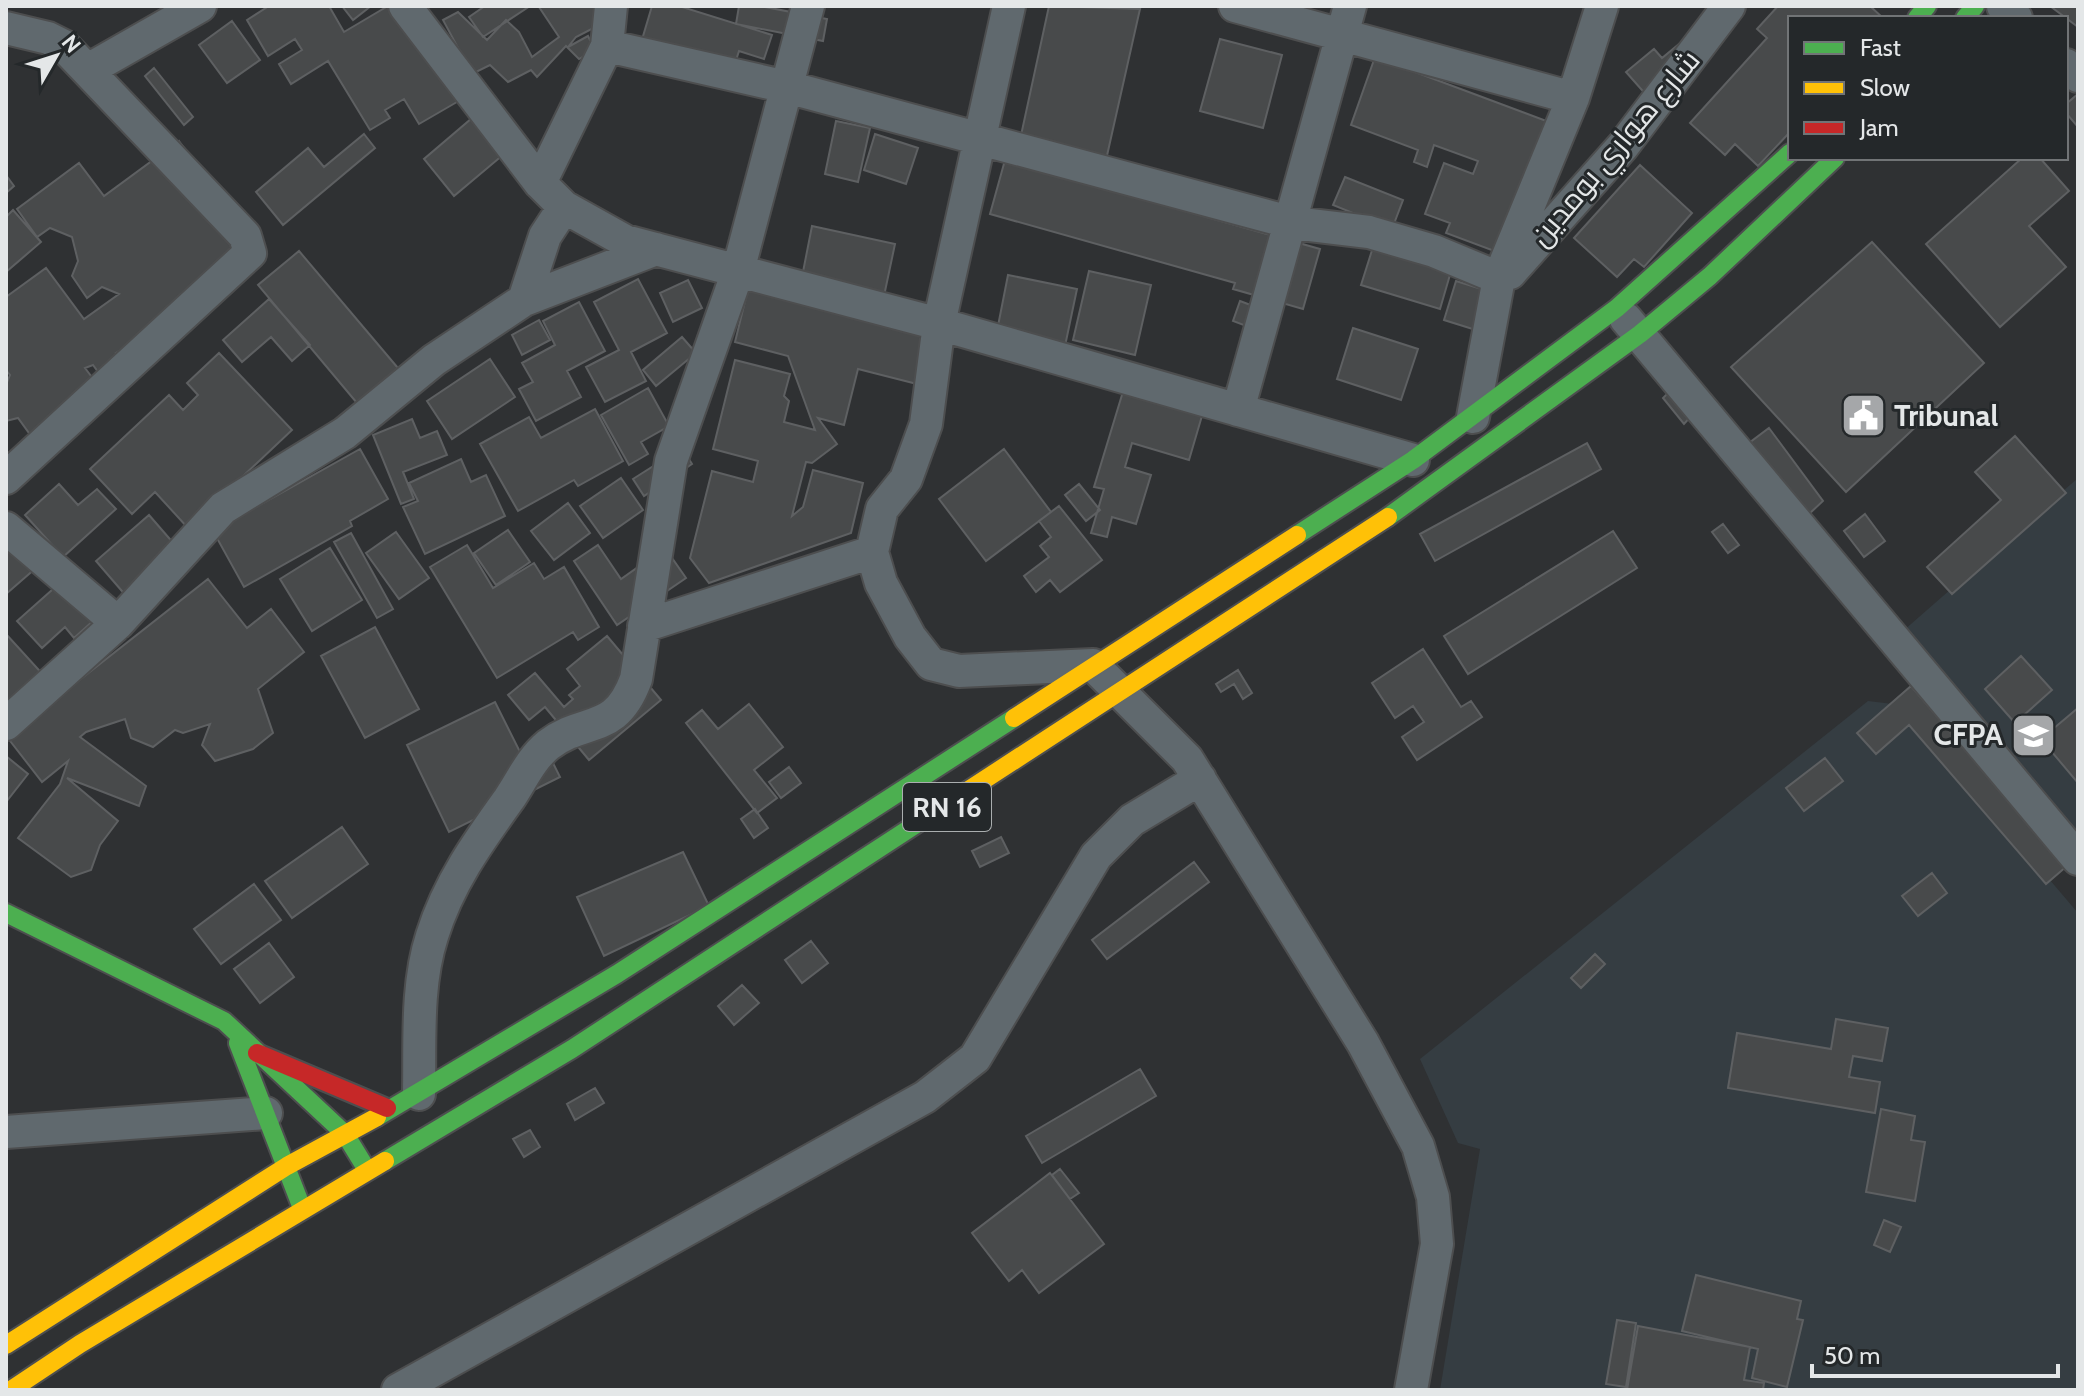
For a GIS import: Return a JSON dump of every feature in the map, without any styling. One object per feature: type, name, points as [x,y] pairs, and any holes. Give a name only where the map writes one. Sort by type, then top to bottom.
[{"type":"main road","name":"RN 16","points":[[6,1345],[287,1166],[387,1108],[419,1094],[617,974],[1413,460],[1617,308],[1788,155]]},
{"type":"main road","name":"RN 16","points":[[11,1390],[80,1344],[572,1049],[1388,517],[1640,334],[1710,276],[1833,160]]},
{"type":"main road","points":[[6,913],[210,1013],[345,1134],[368,1172]]},
{"type":"main road","points":[[235,1033],[304,1211]]},
{"type":"main road","points":[[257,1053],[387,1108]]},
{"type":"street","points":[[88,70],[200,6]]},
{"type":"street","points":[[405,6],[540,183],[564,207],[625,241],[939,324],[1413,460]]},
{"type":"street","points":[[540,183],[607,46],[611,6]]},
{"type":"street","points":[[419,1094],[420,1022],[431,939],[445,900],[463,864],[536,757],[553,742],[610,718],[622,709],[636,679],[671,461],[738,271],[808,6]]},
{"type":"street","points":[[1009,6],[939,324],[918,451],[906,479],[882,509],[872,552],[881,583],[910,637],[931,664],[959,671],[1093,665],[1119,695],[1187,759],[1363,1043],[1418,1146],[1433,1197],[1437,1244],[1411,1390]]},
{"type":"street","points":[[1235,6],[1346,20],[1573,98]]},
{"type":"street","points":[[1473,417],[1498,283],[1573,98],[1602,6]]},
{"type":"street","name":"شارع هواري بومدين","points":[[1498,283],[1623,146],[1729,6]]},
{"type":"street","points":[[1238,410],[1293,223],[1346,20]]},
{"type":"street","points":[[6,28],[56,42],[88,70],[245,236],[250,253],[6,478]]},
{"type":"street","points":[[607,46],[787,87],[1293,223],[1369,232],[1434,251],[1498,283]]},
{"type":"street","points":[[524,300],[545,236],[564,207]]},
{"type":"street","points":[[6,724],[118,623],[223,508],[345,433],[434,360],[524,300],[656,249]]},
{"type":"street","points":[[1617,308],[2078,859]]},
{"type":"street","points":[[6,528],[118,623]]},
{"type":"street","points":[[644,626],[872,552]]},
{"type":"street","points":[[398,1390],[925,1097],[956,1076],[975,1058],[1096,856],[1132,820],[1200,779]]},
{"type":"street","points":[[6,1132],[266,1113]]},
{"type":"shaded area","name":"CFPA","points":[[2078,478],[2078,839],[1903,631]]},
{"type":"shaded area","points":[[1868,701],[1901,705],[2078,913],[2078,1390],[1440,1390],[1480,1149],[1458,1143],[1420,1059]]},
{"type":"building","points":[[269,6],[329,6],[344,32],[388,6],[416,6],[469,95],[419,124],[404,99],[385,110],[390,118],[370,130],[328,61],[291,84],[279,64],[302,50],[295,39],[268,56],[247,20]]},
{"type":"building","points":[[342,6],[371,6],[353,20]]},
{"type":"building","points":[[485,6],[530,6],[483,37],[469,17]]},
{"type":"building","points":[[606,6],[605,22],[576,37],[568,47],[588,36],[595,50],[579,59],[566,46],[537,77],[531,70],[508,82],[490,65],[472,74],[443,20],[458,12],[487,40],[506,20],[519,32],[532,57],[559,37],[539,7]]},
{"type":"building","points":[[652,6],[679,6],[772,35],[764,59],[739,51],[731,76],[641,43]]},
{"type":"building","points":[[739,6],[760,6],[827,19],[823,41],[736,24]]},
{"type":"building","points":[[1049,6],[1140,9],[1106,160],[1020,140]]},
{"type":"building","points":[[1778,6],[1870,6],[1881,16],[1788,16],[1788,134],[1758,166],[1735,144],[1725,155],[1690,123],[1767,38],[1757,29]]},
{"type":"building","points":[[2050,6],[2078,6],[2078,27],[2068,16]]},
{"type":"building","points":[[232,21],[260,60],[227,83],[199,45]]},
{"type":"building","points":[[1220,39],[1282,55],[1263,128],[1200,111]]},
{"type":"building","points":[[1685,39],[1656,106],[1626,72],[1654,49],[1662,58]]},
{"type":"building","points":[[1375,57],[1573,131],[1505,255],[1446,233],[1450,223],[1425,214],[1444,163],[1473,174],[1478,161],[1434,145],[1427,167],[1414,162],[1418,150],[1351,125]]},
{"type":"building","points":[[154,68],[193,117],[184,125],[145,76]]},
{"type":"building","points":[[2078,94],[2078,127],[2068,115],[2068,102]]},
{"type":"building","points":[[485,107],[516,144],[454,196],[424,159]]},
{"type":"building","points":[[836,121],[870,128],[858,182],[825,174]]},
{"type":"building","points":[[364,134],[375,148],[283,225],[256,192],[308,148],[324,167]]},
{"type":"building","points":[[875,134],[918,148],[906,184],[864,170]]},
{"type":"building","points":[[179,141],[265,257],[116,353],[130,372],[109,387],[93,365],[85,368],[110,401],[42,451],[18,418],[6,421],[6,385],[10,375],[6,370],[6,297],[46,268],[84,319],[119,294],[102,287],[87,298],[72,276],[78,261],[72,237],[50,228],[37,237],[17,209],[79,163],[104,196]]},
{"type":"building","points":[[1005,160],[1320,249],[1303,309],[1233,289],[1235,283],[990,214]]},
{"type":"building","points":[[2020,160],[2042,160],[2069,191],[2029,226],[2066,267],[2000,327],[1926,244]]},
{"type":"building","points":[[1640,165],[1692,213],[1644,267],[1634,259],[1617,277],[1574,238]]},
{"type":"building","points":[[6,175],[14,186],[6,193]]},
{"type":"building","points":[[1345,177],[1403,200],[1392,229],[1333,205]]},
{"type":"building","points":[[13,210],[41,242],[6,272],[6,217]]},
{"type":"building","points":[[812,226],[895,244],[884,296],[802,277]]},
{"type":"building","points":[[1872,242],[1984,363],[1846,492],[1731,367]]},
{"type":"building","points":[[1374,244],[1452,268],[1440,309],[1361,285]]},
{"type":"building","points":[[299,251],[403,374],[362,409],[258,285]]},
{"type":"building","points":[[1089,271],[1151,285],[1135,355],[1073,340]]},
{"type":"building","points":[[1008,275],[1077,289],[1065,346],[997,331]]},
{"type":"building","points":[[638,279],[667,333],[631,352],[646,381],[605,402],[586,367],[619,350],[594,302]]},
{"type":"building","points":[[688,280],[702,308],[673,322],[660,293]]},
{"type":"building","points":[[1456,281],[1491,292],[1479,331],[1444,320]]},
{"type":"building","points":[[748,289],[931,330],[917,384],[858,369],[844,425],[818,418],[837,444],[812,463],[806,462],[792,516],[803,507],[813,470],[863,483],[851,533],[709,583],[690,558],[712,471],[753,482],[758,461],[713,449],[735,360],[790,374],[784,396],[789,401],[784,422],[815,430],[788,356],[735,342]]},
{"type":"building","points":[[269,299],[310,345],[292,361],[271,337],[242,362],[223,340]]},
{"type":"building","points":[[1240,301],[1277,315],[1270,335],[1233,321]]},
{"type":"building","points":[[579,302],[605,351],[567,371],[581,397],[536,421],[519,389],[533,382],[522,363],[555,345],[543,321]]},
{"type":"building","points":[[539,320],[550,340],[522,355],[512,335]]},
{"type":"building","points":[[1353,328],[1418,349],[1401,400],[1337,379]]},
{"type":"building","points":[[682,337],[696,353],[656,386],[643,370]]},
{"type":"building","points":[[219,353],[292,430],[188,528],[155,492],[132,514],[90,469],[169,395],[183,410],[198,395],[187,383]]},
{"type":"building","points":[[490,359],[515,397],[452,439],[427,401]]},
{"type":"building","points":[[1125,385],[1204,409],[1189,460],[1132,443],[1125,467],[1151,475],[1136,524],[1112,517],[1107,537],[1091,533],[1104,489],[1094,487]]},
{"type":"building","points":[[648,388],[669,426],[641,442],[648,454],[629,465],[601,415]]},
{"type":"building","points":[[1673,388],[1693,414],[1684,424],[1663,398]]},
{"type":"building","points":[[595,409],[623,461],[578,486],[574,480],[518,511],[480,444],[529,417],[541,438]]},
{"type":"building","points":[[412,419],[420,438],[437,431],[447,455],[403,472],[414,499],[401,504],[373,435]]},
{"type":"building","points":[[1769,428],[1823,501],[1809,514],[1749,443]]},
{"type":"building","points":[[2015,436],[2066,493],[1952,594],[1927,567],[2001,500],[1975,472]]},
{"type":"building","points":[[1587,443],[1601,469],[1435,561],[1420,534]]},
{"type":"building","points":[[682,448],[692,464],[644,496],[633,479]]},
{"type":"building","points":[[360,449],[388,499],[350,521],[352,526],[244,587],[213,531]]},
{"type":"building","points":[[1004,449],[1051,512],[986,561],[939,499]]},
{"type":"building","points":[[461,459],[471,482],[486,475],[505,516],[425,554],[403,507],[418,501],[409,483]]},
{"type":"building","points":[[621,478],[643,510],[603,538],[580,506]]},
{"type":"building","points":[[59,484],[78,505],[97,489],[116,509],[63,557],[25,515]]},
{"type":"building","points":[[1079,484],[1100,510],[1086,521],[1065,495]]},
{"type":"building","points":[[568,503],[590,533],[554,560],[531,531]]},
{"type":"building","points":[[1059,506],[1102,560],[1060,592],[1050,580],[1036,592],[1024,576],[1049,557],[1040,546],[1051,537],[1039,521]]},
{"type":"building","points":[[1865,514],[1885,541],[1864,557],[1844,531]]},
{"type":"building","points":[[149,515],[188,560],[134,605],[96,561]]},
{"type":"building","points":[[1723,524],[1739,545],[1728,553],[1712,532]]},
{"type":"building","points":[[508,530],[530,562],[496,585],[474,553]]},
{"type":"building","points":[[1613,531],[1637,568],[1468,674],[1444,636]]},
{"type":"building","points":[[396,532],[429,578],[399,599],[366,553]]},
{"type":"building","points":[[351,533],[393,609],[377,618],[334,542]]},
{"type":"building","points":[[6,540],[44,561],[6,594]]},
{"type":"building","points":[[467,545],[493,588],[534,563],[544,579],[564,567],[599,627],[578,640],[573,632],[497,678],[430,567]]},
{"type":"building","points":[[598,545],[621,579],[665,548],[686,578],[617,625],[574,561]]},
{"type":"building","points":[[330,548],[362,600],[312,631],[280,579]]},
{"type":"building","points":[[70,574],[104,611],[74,638],[65,627],[42,648],[17,621]]},
{"type":"building","points":[[208,579],[247,628],[271,609],[304,652],[258,689],[273,733],[253,749],[215,761],[202,745],[210,724],[183,733],[175,730],[153,747],[131,738],[125,719],[86,732],[80,737],[146,786],[139,806],[67,778],[118,821],[100,845],[91,870],[71,877],[18,838],[60,784],[68,761],[42,782],[7,737]]},
{"type":"building","points":[[375,627],[419,709],[365,738],[321,656]]},
{"type":"building","points":[[6,634],[47,679],[6,717]]},
{"type":"building","points":[[607,636],[661,700],[589,760],[545,707],[529,720],[508,695],[535,673],[564,707],[573,699],[569,695],[580,686],[567,669]]},
{"type":"building","points":[[1423,649],[1461,707],[1471,701],[1482,717],[1417,760],[1402,737],[1424,722],[1413,706],[1395,718],[1372,683]]},
{"type":"building","points":[[2021,656],[2052,690],[2015,723],[1985,689]]},
{"type":"building","points":[[1238,670],[1252,693],[1243,699],[1234,684],[1221,692],[1216,684]]},
{"type":"building","points":[[1911,686],[2067,866],[2046,884],[1909,725],[1876,754],[1857,733]]},
{"type":"building","points":[[495,702],[520,752],[542,741],[560,777],[449,832],[407,745]]},
{"type":"building","points":[[749,704],[783,747],[754,770],[777,798],[757,813],[686,723],[702,710],[718,729]]},
{"type":"building","points":[[2078,708],[2078,783],[2041,739]]},
{"type":"building","points":[[6,756],[28,774],[6,802]]},
{"type":"building","points":[[1825,758],[1843,781],[1804,811],[1786,788]]},
{"type":"building","points":[[789,767],[801,783],[781,798],[769,782]]},
{"type":"building","points":[[755,809],[768,828],[754,838],[741,819]]},
{"type":"building","points":[[342,827],[368,864],[292,918],[265,881]]},
{"type":"building","points":[[1001,837],[1009,853],[980,867],[972,851]]},
{"type":"building","points":[[683,852],[709,906],[604,956],[577,897]]},
{"type":"building","points":[[1194,862],[1209,882],[1107,959],[1092,940]]},
{"type":"building","points":[[1932,873],[1947,893],[1918,916],[1902,896]]},
{"type":"building","points":[[254,884],[281,920],[221,964],[194,929]]},
{"type":"building","points":[[811,941],[828,963],[802,983],[785,960]]},
{"type":"building","points":[[269,943],[294,977],[260,1003],[234,969]]},
{"type":"building","points":[[1595,954],[1605,964],[1581,988],[1571,978]]},
{"type":"building","points":[[742,985],[759,1003],[734,1025],[718,1006]]},
{"type":"building","points":[[1836,1019],[1888,1028],[1882,1061],[1853,1056],[1849,1077],[1880,1082],[1875,1113],[1728,1088],[1737,1033],[1831,1049]]},
{"type":"building","points":[[1140,1069],[1156,1096],[1042,1163],[1026,1136]]},
{"type":"building","points":[[595,1088],[604,1103],[575,1120],[567,1104]]},
{"type":"building","points":[[1881,1109],[1915,1116],[1911,1140],[1925,1142],[1915,1201],[1866,1192]]},
{"type":"building","points":[[530,1130],[540,1147],[524,1157],[513,1139]]},
{"type":"building","points":[[1060,1169],[1079,1193],[1070,1199],[1052,1175]]},
{"type":"building","points":[[1050,1173],[1104,1244],[1039,1293],[1022,1270],[1009,1281],[972,1233]]},
{"type":"building","points":[[1884,1220],[1901,1227],[1890,1252],[1874,1245]]},
{"type":"building","points":[[1696,1275],[1801,1301],[1797,1319],[1803,1320],[1787,1387],[1752,1378],[1758,1349],[1682,1331]]},
{"type":"building","points":[[1617,1320],[1636,1323],[1626,1387],[1606,1384]]},
{"type":"building","points":[[1638,1326],[1750,1347],[1744,1380],[1764,1383],[1763,1390],[1627,1390]]},
{"type":"traffic: fast","points":[[1919,16],[1927,6]]},
{"type":"traffic: fast","points":[[1967,16],[1975,6]]},
{"type":"traffic: fast","points":[[1297,535],[1413,460],[1617,308],[1788,155]]},
{"type":"traffic: fast","points":[[1388,517],[1640,334],[1710,276],[1833,160]]},
{"type":"traffic: fast","points":[[377,1117],[617,974],[1014,718]]},
{"type":"traffic: fast","points":[[385,1161],[572,1049],[921,821]]},
{"type":"traffic: fast","points":[[6,913],[224,1021],[345,1134],[364,1165]]},
{"type":"traffic: fast","points":[[238,1043],[300,1203]]},
{"type":"traffic: slow","points":[[921,821],[1388,517]]},
{"type":"traffic: slow","points":[[1014,718],[1297,535]]},
{"type":"traffic: slow","points":[[6,1345],[287,1166],[377,1117]]},
{"type":"traffic: slow","points":[[11,1390],[80,1344],[385,1161]]},
{"type":"traffic: jam","points":[[257,1053],[387,1108]]},
{"type":"place","name":"Tribunal","points":[[1863,416]]},
{"type":"place","name":"CFPA","points":[[2034,735]]}]
